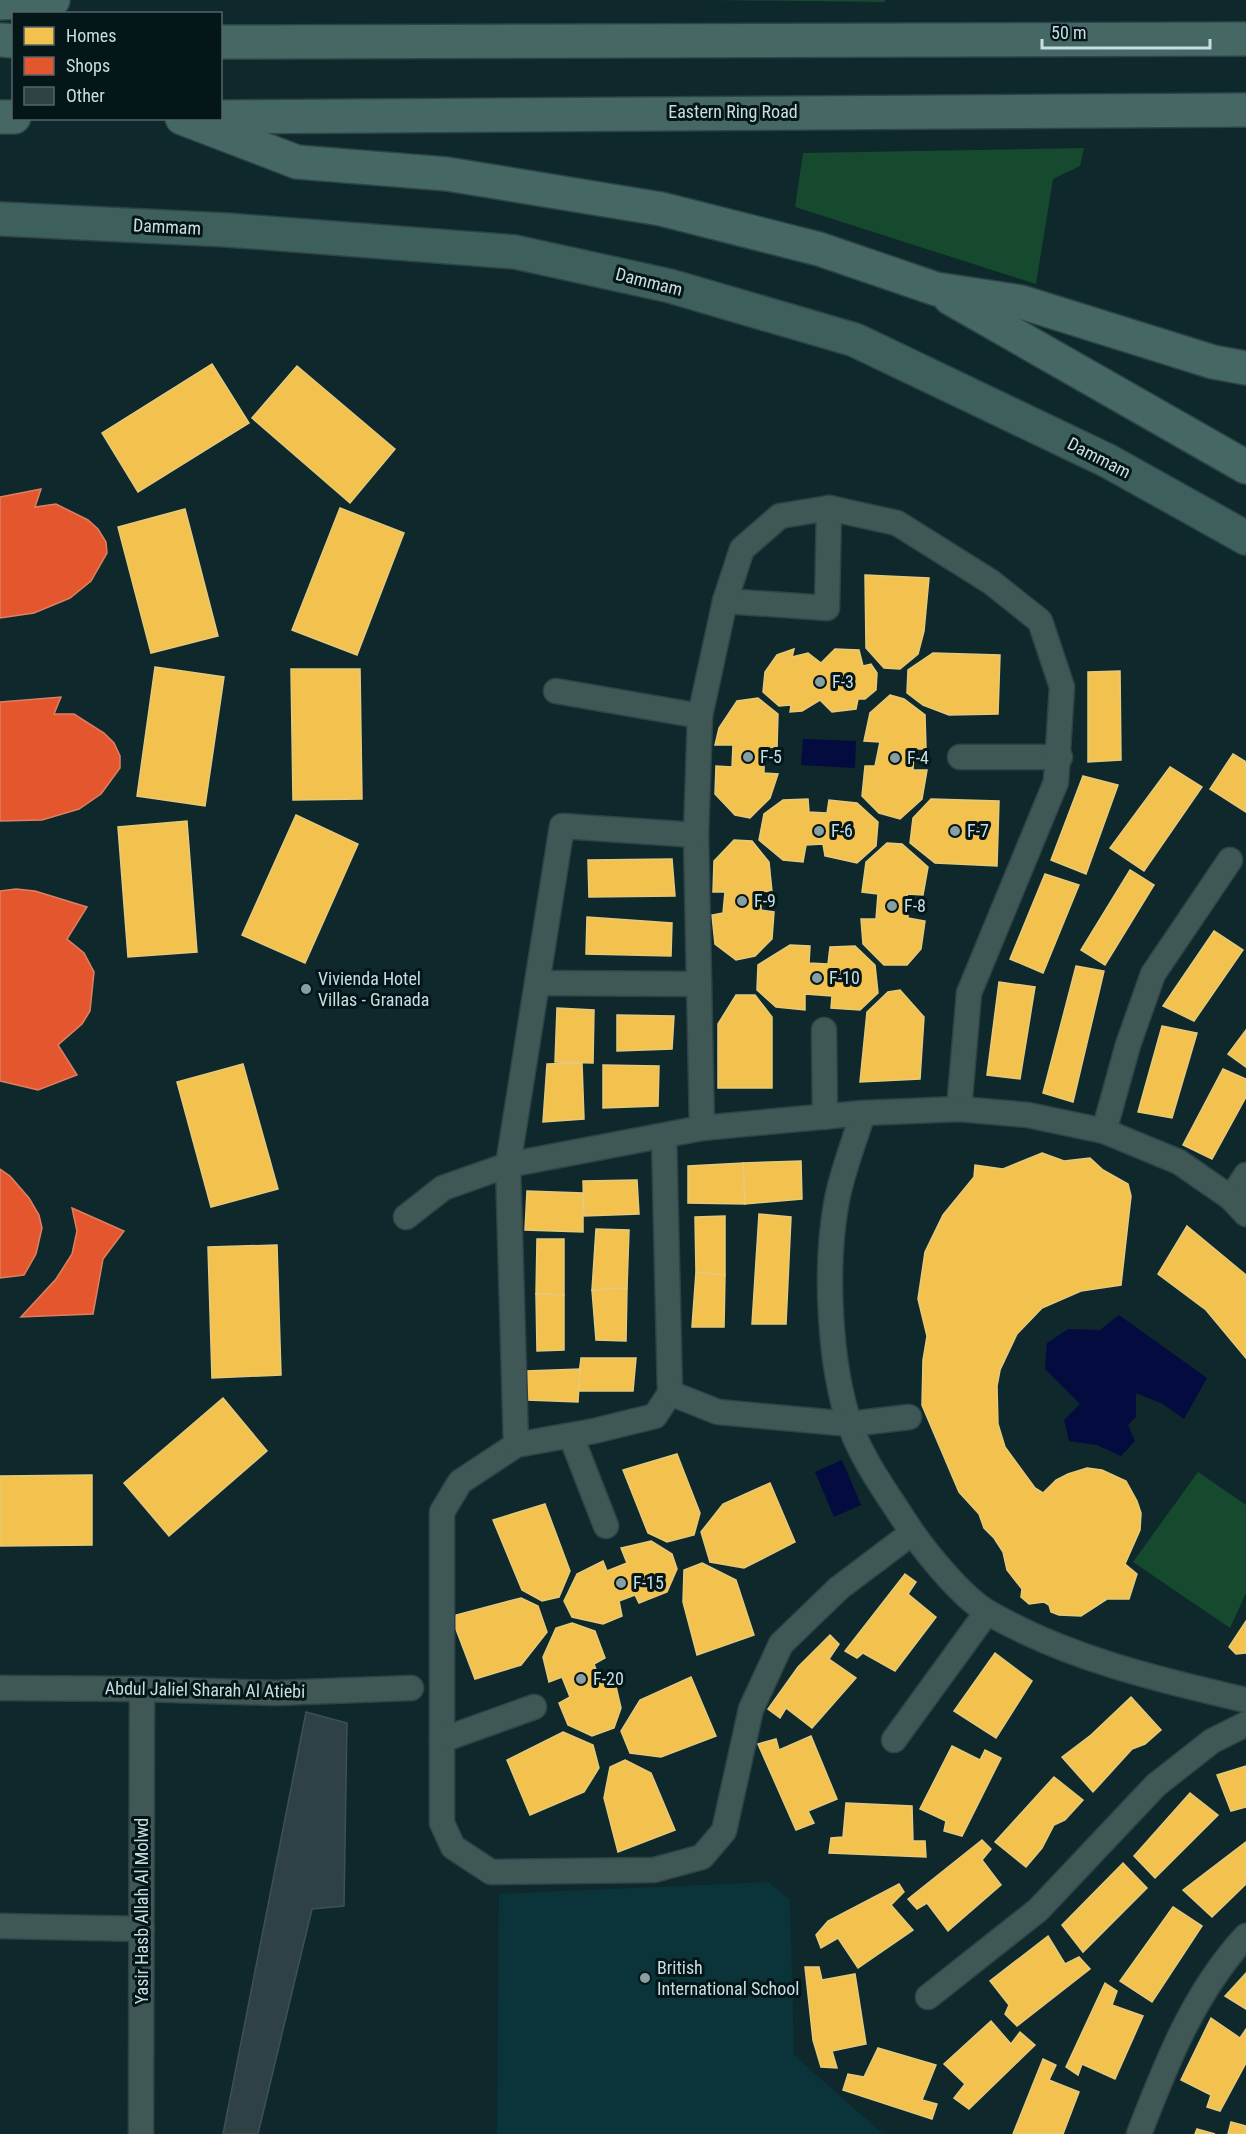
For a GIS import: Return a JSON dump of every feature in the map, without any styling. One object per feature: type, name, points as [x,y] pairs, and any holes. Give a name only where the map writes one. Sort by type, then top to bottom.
[{"type":"highway","points":[[0,3],[53,0]]},
{"type":"highway","points":[[222,42],[1246,39]]},
{"type":"highway","name":"Eastern Ring Road","points":[[222,117],[1246,110]]},
{"type":"highway","points":[[187,120],[297,162],[447,174],[661,208],[819,249],[936,289],[1021,302],[1213,362],[1246,368]]},
{"type":"highway","points":[[936,289],[1246,467]]},
{"type":"street","name":"Dammam","points":[[0,219],[227,230],[514,252],[670,286],[855,340],[1108,461],[1246,538]]},
{"type":"street","points":[[725,601],[827,608],[829,508]]},
{"type":"street","points":[[702,1128],[696,835],[700,716],[725,601],[742,549],[780,516],[829,508],[897,523],[991,582],[1040,621],[1062,687],[1060,757],[1056,782],[969,993],[959,1109]]},
{"type":"street","points":[[556,691],[700,716]]},
{"type":"street","points":[[960,757],[1060,757]]},
{"type":"street","points":[[516,1446],[508,1165],[562,826],[696,835]]},
{"type":"street","points":[[1104,1131],[1128,1045],[1153,974],[1230,860]]},
{"type":"street","points":[[537,983],[699,984]]},
{"type":"street","points":[[824,1030],[825,1117]]},
{"type":"street","points":[[406,1217],[444,1188],[508,1165],[702,1128],[863,1113],[959,1109],[1028,1115],[1104,1131],[1179,1162],[1238,1206],[1246,1175]]},
{"type":"street","points":[[863,1113],[836,1204],[830,1290],[836,1360],[850,1425],[870,1468],[912,1533],[939,1567],[987,1612],[1113,1666],[1246,1700]]},
{"type":"street","points":[[664,1136],[670,1392],[656,1416],[516,1446],[460,1482],[442,1512],[442,1823],[453,1847],[491,1872],[654,1870],[702,1857],[724,1831],[751,1709],[781,1644],[839,1588],[912,1533]]},
{"type":"street","points":[[670,1392],[718,1412],[850,1425],[909,1417]]},
{"type":"street","points":[[571,1436],[606,1526]]},
{"type":"street","points":[[894,1740],[987,1612]]},
{"type":"street","name":"Abdul Jaliel Sharah Al Atiebi","points":[[0,1688],[142,1689],[275,1694],[411,1688]]},
{"type":"street","name":"Yasir Hasb Allah Al Molwd","points":[[141,2134],[142,1689]]},
{"type":"street","points":[[442,1740],[534,1707]]},
{"type":"street","points":[[928,1997],[1038,1910],[1156,1785],[1212,1742],[1246,1724]]},
{"type":"street","points":[[0,1926],[142,1929]]},
{"type":"street","points":[[1139,2134],[1174,2044],[1225,1959],[1246,1936]]},
{"type":"shaded area","points":[[803,739],[856,741],[855,768],[801,765]]},
{"type":"shaded area","points":[[1119,1315],[1207,1378],[1184,1419],[1163,1404],[1136,1393],[1136,1417],[1128,1425],[1135,1441],[1121,1456],[1097,1445],[1069,1441],[1064,1420],[1080,1404],[1045,1369],[1047,1343],[1068,1329],[1100,1330]]},
{"type":"shaded area","points":[[842,1460],[861,1505],[834,1517],[815,1472]]},
{"type":"shaded area","name":"British International School","points":[[768,1882],[790,1900],[794,2055],[883,2134],[497,2134],[499,1894]]},
{"type":"green space","points":[[709,0],[885,0],[885,2]]},
{"type":"green space","points":[[1084,148],[1080,166],[1053,179],[1036,284],[795,207],[803,153]]},
{"type":"green space","points":[[1198,1472],[1246,1505],[1246,1593],[1230,1628],[1133,1562]]},
{"type":"building: Homes","points":[[212,364],[249,423],[138,492],[102,433]]},
{"type":"building: Homes","points":[[297,366],[395,449],[350,503],[252,418]]},
{"type":"building: Homes","points":[[340,508],[404,533],[357,655],[292,630]]},
{"type":"building: Homes","points":[[185,509],[218,636],[151,653],[118,527]]},
{"type":"building: Homes","points":[[865,575],[929,578],[924,631],[918,654],[900,669],[884,668],[866,648]]},
{"type":"building: Homes","name":"F-3","points":[[794,649],[792,657],[808,653],[821,663],[835,649],[859,650],[863,666],[871,664],[877,673],[876,690],[865,699],[858,699],[856,709],[832,712],[820,700],[802,711],[790,712],[791,705],[779,706],[763,692],[765,672],[777,655]]},
{"type":"building: Homes","points":[[933,653],[1000,655],[998,714],[949,715],[923,705],[907,693],[908,670]]},
{"type":"building: Homes","points":[[155,667],[224,677],[205,806],[137,796]]},
{"type":"building: Homes","points":[[291,669],[360,669],[362,799],[293,800]]},
{"type":"building: Homes","points":[[1120,671],[1121,760],[1088,762],[1088,672]]},
{"type":"building: Homes","name":"F-4","points":[[890,695],[904,699],[925,715],[926,749],[914,749],[913,770],[927,770],[922,799],[900,819],[879,813],[862,796],[865,766],[875,766],[880,742],[864,741],[870,713]]},
{"type":"building: Homes","name":"F-5","points":[[758,698],[778,714],[777,747],[764,748],[764,773],[778,774],[770,798],[750,818],[735,815],[715,794],[716,766],[732,767],[733,745],[715,745],[719,728],[737,701]]},
{"type":"building: Homes","points":[[1233,754],[1246,762],[1246,812],[1210,789]]},
{"type":"building: Homes","points":[[1170,767],[1202,787],[1144,871],[1110,848]]},
{"type":"building: Homes","points":[[1083,776],[1118,785],[1086,874],[1051,860]]},
{"type":"building: Homes","name":"F-6","points":[[808,799],[809,812],[827,813],[829,800],[857,803],[878,822],[876,846],[857,863],[825,856],[823,844],[806,845],[803,862],[783,860],[759,840],[764,814],[783,800]]},
{"type":"building: Homes","name":"F-7","points":[[931,799],[999,801],[997,866],[935,863],[910,843],[913,818]]},
{"type":"building: Homes","points":[[296,815],[358,844],[305,963],[242,935]]},
{"type":"building: Homes","points":[[187,821],[197,952],[128,957],[118,827]]},
{"type":"building: Homes","name":"F-9","points":[[734,840],[752,841],[769,862],[772,892],[761,891],[761,910],[774,912],[772,939],[755,956],[736,960],[715,944],[712,915],[723,913],[725,892],[713,892],[714,861]]},
{"type":"building: Homes","name":"F-8","points":[[887,843],[902,844],[928,867],[923,895],[907,894],[908,918],[925,921],[921,949],[907,965],[884,965],[863,944],[861,919],[876,919],[878,894],[862,892],[866,862]]},
{"type":"building: Homes","points":[[672,859],[675,896],[589,897],[588,860]]},
{"type":"building: Homes","points":[[1130,870],[1154,885],[1105,965],[1081,950]]},
{"type":"building: Homes","points":[[1045,874],[1079,885],[1043,973],[1010,959]]},
{"type":"building: Homes","points":[[587,917],[672,923],[671,956],[586,954]]},
{"type":"building: Homes","points":[[1214,931],[1243,950],[1194,1021],[1163,1006]]},
{"type":"building: Homes","name":"F-10","points":[[790,945],[810,946],[809,963],[828,964],[830,947],[855,946],[875,965],[878,993],[860,1010],[831,1008],[832,996],[805,994],[805,1010],[776,1007],[757,990],[758,965]]},
{"type":"building: Homes","points":[[1076,966],[1104,971],[1073,1102],[1043,1093]]},
{"type":"building: Homes","points":[[999,982],[1035,987],[1020,1079],[987,1075]]},
{"type":"building: Homes","points":[[900,990],[924,1017],[920,1079],[860,1082],[867,1012],[888,992]]},
{"type":"building: Homes","points":[[736,995],[755,995],[772,1017],[772,1088],[718,1088],[718,1024]]},
{"type":"building: Homes","points":[[557,1008],[594,1010],[593,1063],[555,1062]]},
{"type":"building: Homes","points":[[617,1015],[674,1016],[672,1049],[617,1051]]},
{"type":"building: Homes","points":[[1162,1026],[1197,1033],[1172,1118],[1138,1112]]},
{"type":"building: Homes","points":[[1246,1030],[1246,1067],[1228,1054]]},
{"type":"building: Homes","points":[[582,1063],[584,1119],[543,1122],[547,1064]]},
{"type":"building: Homes","points":[[243,1064],[278,1189],[211,1207],[177,1082]]},
{"type":"building: Homes","points":[[603,1065],[659,1066],[658,1106],[603,1108]]},
{"type":"building: Homes","points":[[1223,1069],[1246,1079],[1246,1097],[1212,1159],[1183,1145]]},
{"type":"building: Homes","points":[[1042,1153],[1064,1161],[1090,1158],[1103,1170],[1128,1184],[1131,1196],[1121,1285],[1081,1291],[1042,1308],[1017,1334],[1000,1370],[997,1386],[998,1424],[1005,1447],[1035,1488],[1043,1493],[1056,1480],[1087,1468],[1102,1470],[1126,1481],[1137,1501],[1141,1513],[1140,1530],[1125,1564],[1137,1574],[1129,1599],[1107,1599],[1081,1616],[1059,1615],[1051,1612],[1049,1605],[1044,1602],[1029,1604],[1021,1597],[1022,1589],[1007,1570],[1003,1552],[984,1528],[979,1514],[959,1492],[922,1405],[923,1360],[927,1336],[918,1299],[925,1252],[943,1215],[974,1177],[975,1165],[1003,1169]]},
{"type":"building: Homes","points":[[801,1161],[802,1199],[745,1204],[743,1163]]},
{"type":"building: Homes","points":[[743,1163],[745,1204],[688,1203],[688,1166]]},
{"type":"building: Homes","points":[[637,1180],[639,1214],[584,1216],[583,1181]]},
{"type":"building: Homes","points":[[527,1191],[583,1193],[583,1232],[525,1230]]},
{"type":"building: Homes","points":[[759,1214],[791,1217],[786,1324],[752,1324]]},
{"type":"building: Homes","points":[[725,1216],[725,1275],[696,1272],[695,1217]]},
{"type":"building: Homes","points":[[1187,1226],[1246,1275],[1246,1358],[1206,1310],[1158,1274]]},
{"type":"building: Homes","points":[[596,1229],[629,1230],[627,1288],[592,1290]]},
{"type":"building: Homes","points":[[537,1239],[564,1239],[564,1295],[536,1294]]},
{"type":"building: Homes","points":[[277,1245],[281,1375],[212,1378],[208,1247]]},
{"type":"building: Homes","points":[[696,1272],[725,1275],[724,1327],[692,1327]]},
{"type":"building: Homes","points":[[627,1288],[626,1341],[596,1340],[592,1290]]},
{"type":"building: Homes","points":[[536,1294],[564,1295],[564,1350],[537,1351]]},
{"type":"building: Homes","points":[[581,1358],[636,1358],[633,1391],[577,1391]]},
{"type":"building: Homes","points":[[580,1369],[578,1402],[527,1400],[526,1371]]},
{"type":"building: Homes","points":[[223,1398],[267,1451],[169,1536],[124,1483]]},
{"type":"building: Homes","points":[[677,1454],[700,1513],[694,1535],[667,1542],[648,1533],[623,1470]]},
{"type":"building: Homes","points":[[92,1475],[92,1545],[0,1546],[0,1476]]},
{"type":"building: Homes","points":[[770,1483],[795,1542],[744,1568],[710,1562],[701,1532],[723,1504]]},
{"type":"building: Homes","points":[[545,1504],[570,1571],[559,1597],[542,1601],[522,1590],[493,1520]]},
{"type":"building: Homes","name":"F-15","points":[[651,1541],[672,1554],[677,1569],[667,1592],[639,1603],[635,1595],[619,1601],[622,1616],[603,1624],[572,1617],[564,1601],[577,1574],[603,1561],[607,1571],[627,1563],[621,1548]]},
{"type":"building: Homes","points":[[702,1563],[736,1580],[754,1635],[697,1655],[683,1602],[684,1570]]},
{"type":"building: Homes","points":[[905,1574],[916,1582],[908,1594],[936,1617],[895,1671],[863,1653],[857,1658],[845,1651]]},
{"type":"building: Homes","points":[[521,1598],[538,1606],[547,1632],[521,1665],[475,1679],[454,1624],[456,1615]]},
{"type":"building: Homes","points":[[1246,1621],[1246,1653],[1236,1654],[1229,1647]]},
{"type":"building: Homes","name":"F-20","points":[[572,1623],[595,1631],[605,1658],[594,1664],[601,1684],[615,1682],[621,1708],[614,1728],[592,1736],[568,1725],[559,1703],[570,1697],[562,1677],[549,1682],[543,1657],[556,1628]]},
{"type":"building: Homes","points":[[830,1635],[839,1644],[829,1659],[856,1678],[812,1728],[786,1708],[780,1718],[768,1709],[798,1667]]},
{"type":"building: Homes","points":[[995,1653],[1032,1681],[996,1738],[954,1711]]},
{"type":"building: Homes","points":[[691,1677],[716,1736],[661,1757],[630,1753],[621,1731],[640,1700]]},
{"type":"building: Homes","points":[[1131,1697],[1161,1730],[1145,1744],[1132,1749],[1093,1792],[1062,1757],[1091,1735]]},
{"type":"building: Homes","points":[[563,1732],[593,1745],[599,1768],[584,1792],[530,1815],[507,1760]]},
{"type":"building: Homes","points":[[811,1736],[837,1799],[808,1811],[814,1823],[796,1830],[758,1744],[776,1739],[779,1750]]},
{"type":"building: Homes","points":[[952,1746],[980,1760],[985,1750],[1001,1758],[962,1836],[944,1831],[946,1821],[920,1809]]},
{"type":"building: Homes","points":[[625,1760],[651,1773],[675,1830],[618,1852],[604,1798],[610,1767]]},
{"type":"building: Homes","points":[[1246,1766],[1246,1807],[1231,1811],[1217,1775]]},
{"type":"building: Homes","points":[[1054,1777],[1083,1800],[1065,1820],[1054,1825],[1042,1848],[1026,1867],[995,1842]]},
{"type":"building: Homes","points":[[1190,1793],[1218,1815],[1155,1878],[1134,1856]]},
{"type":"building: Homes","points":[[846,1803],[912,1806],[913,1841],[925,1841],[926,1857],[829,1853],[831,1838],[843,1837]]},
{"type":"building: Homes","points":[[982,1840],[991,1849],[982,1860],[1001,1885],[948,1931],[927,1903],[917,1909],[908,1899]]},
{"type":"building: Homes","points":[[1246,1842],[1246,1884],[1212,1917],[1183,1890]]},
{"type":"building: Homes","points":[[1123,1863],[1147,1888],[1083,1952],[1062,1925]]},
{"type":"building: Homes","points":[[899,1884],[904,1892],[891,1905],[913,1930],[858,1968],[838,1938],[821,1948],[816,1935],[828,1921]]},
{"type":"building: Homes","points":[[1173,1907],[1202,1926],[1152,2002],[1120,1981]]},
{"type":"building: Homes","points":[[1048,1936],[1065,1964],[1079,1957],[1090,1969],[1017,2026],[1005,2014],[1009,2005],[990,1981]]},
{"type":"building: Homes","points":[[805,1967],[819,1967],[822,1980],[855,1974],[866,2044],[832,2051],[837,2068],[821,2067],[813,2040]]},
{"type":"building: Homes","points":[[1246,1973],[1246,2009],[1225,1996]]},
{"type":"building: Homes","points":[[1105,1983],[1117,1991],[1112,2005],[1143,2016],[1115,2079],[1082,2064],[1078,2075],[1066,2067]]},
{"type":"building: Homes","points":[[1211,2018],[1240,2038],[1246,2029],[1246,2063],[1220,2111],[1207,2107],[1211,2095],[1181,2080]]},
{"type":"building: Homes","points":[[991,2021],[1011,2044],[1020,2032],[1035,2045],[969,2109],[954,2098],[965,2084],[944,2064]]},
{"type":"building: Homes","points":[[878,2048],[936,2065],[922,2100],[937,2104],[932,2119],[843,2090],[848,2074],[864,2077]]},
{"type":"building: Homes","points":[[1043,2059],[1056,2065],[1049,2080],[1079,2092],[1063,2134],[1013,2134]]},
{"type":"building: Homes","points":[[1231,2122],[1246,2126],[1246,2134],[1228,2134]]},
{"type":"building: Homes","points":[[1197,2129],[1215,2134],[1195,2134]]},
{"type":"building: Shops","points":[[41,489],[35,507],[56,504],[88,520],[98,529],[106,542],[107,553],[91,581],[70,598],[34,613],[0,618],[0,497]]},
{"type":"building: Shops","points":[[61,697],[54,714],[74,714],[104,733],[114,743],[120,756],[120,768],[101,794],[79,809],[42,820],[0,821],[0,702]]},
{"type":"building: Shops","points":[[16,889],[35,891],[87,907],[67,939],[84,953],[94,972],[90,1011],[82,1024],[58,1045],[77,1075],[38,1090],[0,1081],[0,891]]},
{"type":"building: Shops","points":[[0,1169],[10,1176],[29,1198],[39,1215],[42,1228],[36,1254],[24,1275],[0,1278]]},
{"type":"building: Shops","points":[[72,1208],[124,1231],[103,1259],[93,1314],[21,1317],[56,1279],[72,1254],[77,1231]]},
{"type":"building: Other","points":[[306,1712],[347,1723],[344,1906],[312,1909],[258,2134],[223,2134]]},
{"type":"place","name":"F-3","points":[[820,682]]},
{"type":"place","name":"F-5","points":[[748,757]]},
{"type":"place","name":"F-4","points":[[895,758]]},
{"type":"place","name":"F-6","points":[[819,831]]},
{"type":"place","name":"F-7","points":[[955,831]]},
{"type":"place","name":"F-9","points":[[742,901]]},
{"type":"place","name":"F-8","points":[[892,906]]},
{"type":"place","name":"F-10","points":[[817,978]]},
{"type":"place","name":"Vivienda Hotel Villas - Granada","points":[[306,989]]},
{"type":"place","name":"F-15","points":[[621,1583]]},
{"type":"place","name":"F-20","points":[[581,1679]]},
{"type":"place","name":"British International School","points":[[645,1978]]}]
